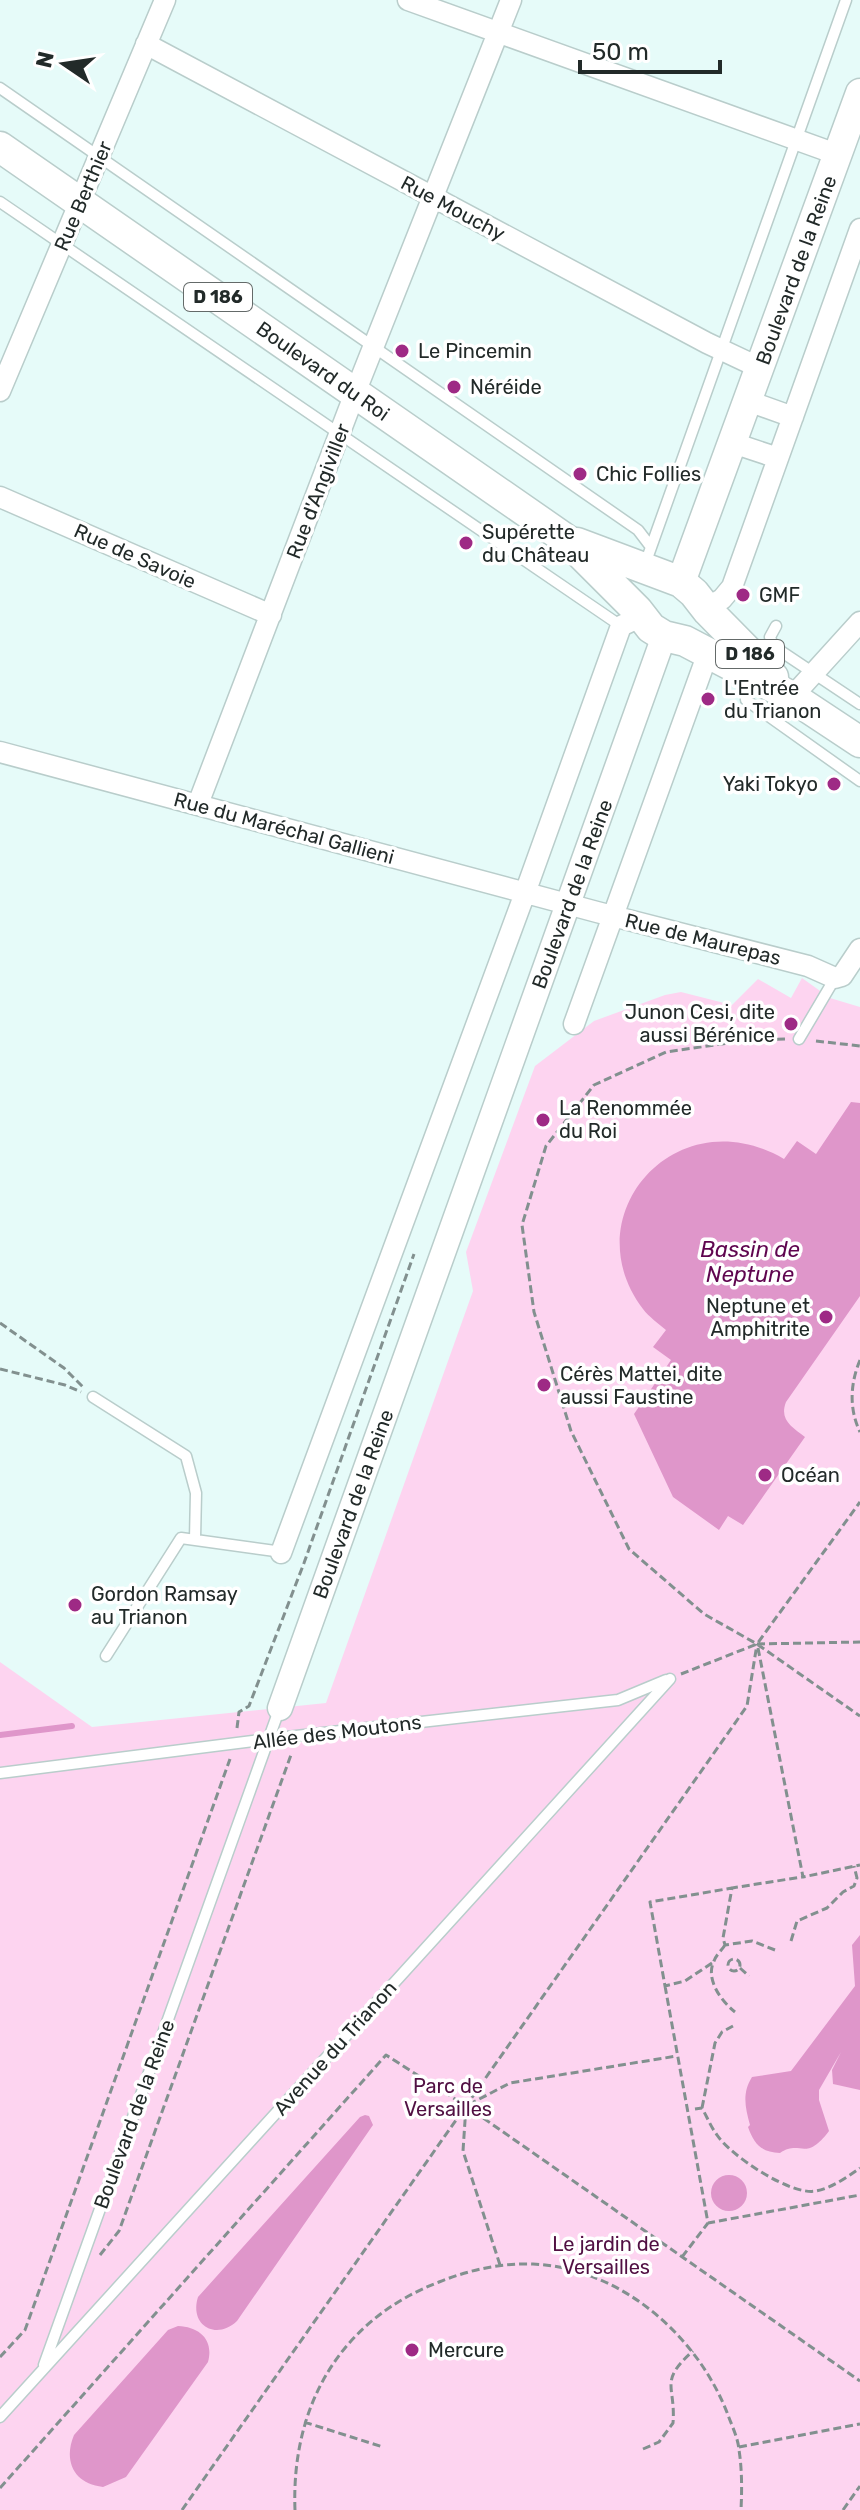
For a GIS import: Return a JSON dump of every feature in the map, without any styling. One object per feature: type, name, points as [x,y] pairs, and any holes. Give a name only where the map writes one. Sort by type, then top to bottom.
[{"type":"main road","name":"Boulevard de la Reine","points":[[707,610],[697,631],[659,630],[647,589],[733,443],[860,93]]},
{"type":"main road","name":"Boulevard du Roi","points":[[0,147],[567,540],[659,630]]},
{"type":"main road","name":"Boulevard du Roi","points":[[567,540],[659,569],[694,593],[707,610]]},
{"type":"main road","name":"D 186","points":[[707,610],[792,697]]},
{"type":"main road","name":"D 186","points":[[659,630],[792,697],[860,742]]},
{"type":"street","name":"Rue Berthier","points":[[0,391],[165,0]]},
{"type":"street","points":[[408,0],[839,155]]},
{"type":"street","name":"Rue d'Angiviller","points":[[198,804],[355,393],[511,0]]},
{"type":"street","name":"Rue Mouchy","points":[[146,44],[760,368]]},
{"type":"street","name":"Boulevard de la Reine","points":[[707,610],[732,587],[860,229]]},
{"type":"street","points":[[748,401],[793,417]]},
{"type":"street","points":[[733,443],[778,458]]},
{"type":"street","name":"Rue de Savoie","points":[[0,497],[271,615]]},
{"type":"street","points":[[792,697],[860,622]]},
{"type":"street","points":[[278,1552],[525,893],[659,630]]},
{"type":"street","points":[[574,1024],[613,916],[659,630]]},
{"type":"street","name":"Boulevard de la Reine","points":[[280,1708],[569,905],[659,630]]},
{"type":"street","name":"Rue du Maréchal Gallieni","points":[[0,752],[569,905]]},
{"type":"street","name":"Rue de Maurepas","points":[[569,905],[808,966],[835,978]]},
{"type":"street","points":[[835,978],[842,976],[860,949]]},
{"type":"lane","points":[[659,569],[721,350],[846,0]]},
{"type":"lane","points":[[0,88],[638,530],[659,569]]},
{"type":"lane","points":[[0,202],[340,432],[659,630]]},
{"type":"lane","points":[[776,626],[770,637],[773,646],[860,704]]},
{"type":"lane","points":[[747,673],[746,700],[860,781]]},
{"type":"lane","points":[[799,1039],[835,978]]},
{"type":"lane","points":[[93,1397],[186,1456],[196,1493],[195,1539]]},
{"type":"lane","points":[[106,1656],[181,1538],[278,1552]]},
{"type":"lane","name":"Allée des Moutons","points":[[0,1773],[618,1700],[670,1679]]},
{"type":"lane","name":"Avenue du Trianon","points":[[0,2417],[670,1679]]},
{"type":"lane","name":"Boulevard de la Reine","points":[[42,2371],[280,1708]]},
{"type":"path","points":[[860,1046],[799,1039],[742,1041],[666,1052],[594,1085],[546,1146],[522,1225],[534,1312],[571,1431],[629,1549],[704,1614],[757,1644],[860,1716]]},
{"type":"path","points":[[0,1323],[64,1368],[93,1397]]},
{"type":"path","points":[[860,1360],[852,1394],[853,1411],[860,1432]]},
{"type":"path","points":[[0,1369],[65,1385],[93,1397]]},
{"type":"path","points":[[182,2510],[747,1706],[757,1644],[860,1502]]},
{"type":"path","points":[[670,1679],[757,1644],[860,1642]]},
{"type":"path","points":[[757,1644],[803,1877]]},
{"type":"path","points":[[93,2263],[119,2231],[298,1736]]},
{"type":"path","points":[[0,2357],[25,2330],[235,1744]]},
{"type":"path","points":[[708,2223],[650,1902],[860,1865]]},
{"type":"path","points":[[854,1866],[857,1878],[854,1886]]},
{"type":"path","points":[[791,1941],[797,1921],[827,1908],[843,1892],[860,1886]]},
{"type":"path","points":[[725,1945],[723,1938],[732,1888]]},
{"type":"path","points":[[665,1986],[685,1981],[712,1963],[725,1945],[752,1941],[775,1950]]},
{"type":"path","points":[[712,1963],[715,1990],[735,2012]]},
{"type":"path","points":[[740,1968],[749,1976]]},
{"type":"path","points":[[733,2026],[722,2032],[715,2043],[702,2108],[718,2138],[774,2181],[794,2190],[814,2192],[860,2168]]},
{"type":"path","points":[[0,2488],[386,2055],[466,2106],[860,2381]]},
{"type":"path","points":[[466,2106],[510,2083],[677,2056]]},
{"type":"path","points":[[466,2106],[463,2151],[500,2265]]},
{"type":"path","points":[[695,2109],[702,2108]]},
{"type":"path","points":[[682,2257],[708,2223],[860,2195]]},
{"type":"path","points":[[295,2510],[294,2468],[304,2422],[327,2373],[365,2325],[394,2302],[460,2273],[500,2265],[535,2264],[578,2272],[617,2289],[654,2312],[693,2351],[717,2387],[739,2447],[741,2510]]},
{"type":"path","points":[[643,2449],[659,2442],[673,2423],[670,2382],[675,2367],[693,2351]]},
{"type":"path","points":[[304,2422],[383,2447]]},
{"type":"path","points":[[739,2447],[860,2424]]},
{"type":"path","points":[[843,2510],[860,2486]]},
{"type":"green space","name":"Le jardin de Versailles","points":[[802,978],[830,998],[860,1007],[860,2510],[0,2510],[0,1662],[92,1727],[326,1703],[473,1291],[466,1252],[535,1066],[594,1021],[665,995],[681,992],[732,1005],[758,979],[791,998]]},
{"type":"water","name":"Bassin de Neptune","points":[[851,1102],[860,1103],[860,1296],[786,1402],[786,1418],[805,1437],[743,1525],[728,1516],[719,1530],[673,1497],[634,1414],[671,1360],[653,1347],[666,1330],[643,1309],[624,1273],[620,1237],[628,1204],[646,1176],[673,1154],[706,1143],[744,1144],[784,1159],[797,1141],[816,1154]]},
{"type":"water","points":[[860,1935],[860,2090],[833,2084],[832,2070],[841,2052],[819,2090],[829,2131],[821,2141],[808,2148],[787,2149],[780,2153],[763,2149],[748,2127],[745,2100],[749,2083],[752,2077],[791,2071],[855,1986],[852,1945]]},
{"type":"water","points":[[365,2115],[369,2116],[373,2125],[237,2321],[221,2330],[206,2327],[197,2315],[198,2297]]},
{"type":"water","points":[[729,2175],[742,2180],[747,2193],[742,2206],[729,2211],[716,2206],[711,2193],[716,2180]]},
{"type":"water","points":[[178,2326],[193,2329],[204,2336],[209,2347],[208,2362],[126,2477],[103,2487],[85,2481],[78,2476],[71,2462],[74,2435],[168,2330]]},
{"type":"waterway","points":[[0,1735],[72,1726]]},
{"type":"place","name":"Le Pincemin","points":[[402,351]]},
{"type":"place","name":"Néréide","points":[[454,387]]},
{"type":"place","name":"Chic Follies","points":[[580,474]]},
{"type":"place","name":"Supérette du Château","points":[[466,543]]},
{"type":"place","name":"GMF","points":[[743,595]]},
{"type":"place","name":"L'Entrée du Trianon","points":[[708,699]]},
{"type":"place","name":"Yaki Tokyo","points":[[834,784]]},
{"type":"place","name":"Junon Cesi, dite aussi Bérénice","points":[[791,1024]]},
{"type":"place","name":"La Renommée du Roi","points":[[543,1120]]},
{"type":"place","name":"Neptune et Amphitrite","points":[[826,1317]]},
{"type":"place","name":"Cérès Mattei, dite aussi Faustine","points":[[544,1385]]},
{"type":"place","name":"Océan","points":[[765,1475]]},
{"type":"place","name":"Gordon Ramsay au Trianon","points":[[75,1605]]},
{"type":"place","name":"Mercure","points":[[412,2350]]},
{"type":"park label","name":"Parc de Versailles","points":[[448,2098]]}]
